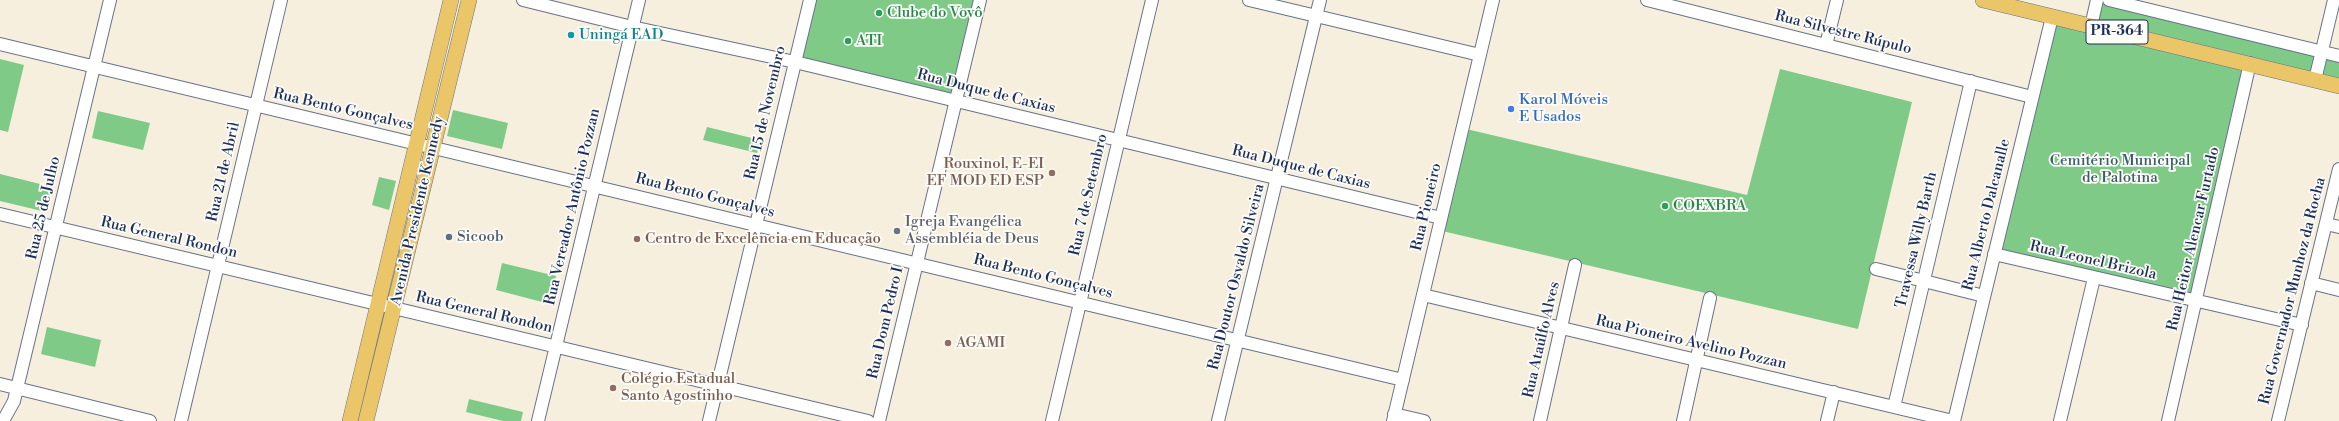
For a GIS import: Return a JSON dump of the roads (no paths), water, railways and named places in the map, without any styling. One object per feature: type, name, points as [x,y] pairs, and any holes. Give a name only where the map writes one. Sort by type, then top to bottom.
[{"type":"main road","name":"Avenida Presidente Kennedy","points":[[350,421],[451,0]]},
{"type":"main road","name":"Avenida Presidente Kennedy","points":[[366,421],[395,308],[469,0]]},
{"type":"main road","name":"PR-364","points":[[1983,0],[2339,86]]},
{"type":"street","name":"Rua 25 de Julho","points":[[3,421],[14,401],[110,0]]},
{"type":"street","name":"Rua 21 de Abril","points":[[181,421],[281,0]]},
{"type":"street","name":"Rua Duque de Caxias","points":[[523,0],[632,27],[795,62],[1441,218]]},
{"type":"street","name":"Rua Vereador Antônio Pozzan","points":[[538,421],[639,0]]},
{"type":"street","name":"Rua 15 de Novembro","points":[[709,421],[810,0]]},
{"type":"street","name":"Rua Dom Pedro I","points":[[879,421],[980,0]]},
{"type":"street","name":"Rua 7 de Setembro","points":[[1052,421],[1152,0]]},
{"type":"street","points":[[1249,0],[1480,55]]},
{"type":"street","name":"Rua Doutor Osvaldo Silveira","points":[[1218,421],[1320,0]]},
{"type":"street","name":"Rua Pioneiro","points":[[1394,417],[1493,0]]},
{"type":"street","name":"Rua Silvestre Rúpulo","points":[[1647,0],[1665,2],[1826,45],[2032,97]]},
{"type":"street","points":[[1826,45],[1837,0]]},
{"type":"street","points":[[2091,26],[2097,0]]},
{"type":"street","points":[[2109,0],[2339,56]]},
{"type":"street","points":[[2315,80],[2334,0]]},
{"type":"street","name":"Rua Alberto Dalcanalle","points":[[1953,421],[2052,17]]},
{"type":"street","name":"Rua Bento Gonçalves","points":[[0,44],[1402,380]]},
{"type":"street","name":"Rua Heitor Alencar Furtado","points":[[2168,421],[2250,64]]},
{"type":"street","name":"Travessa Willy Barth","points":[[1894,407],[1971,81]]},
{"type":"street","name":"Rua Governador Munhoz da Rocha","points":[[2278,421],[2339,169]]},
{"type":"street","name":"Rua General Rondon","points":[[0,214],[868,421]]},
{"type":"street","points":[[2326,224],[2339,227]]},
{"type":"street","name":"Rua Leonel Brizola","points":[[1994,254],[2196,302],[2302,325]]},
{"type":"street","name":"Rua Ataúlfo Alves","points":[[1540,421],[1575,265]]},
{"type":"street","points":[[1876,269],[1984,296]]},
{"type":"street","points":[[2060,421],[2094,278]]},
{"type":"street","points":[[2312,283],[2339,290]]},
{"type":"street","name":"Rua Pioneiro Avelino Pozzan","points":[[1423,295],[1953,421]]},
{"type":"street","points":[[1683,421],[1710,298]]},
{"type":"street","points":[[0,384],[150,421]]},
{"type":"street","points":[[1827,421],[1834,392]]},
{"type":"street","points":[[1394,417],[1424,421]]},
{"type":"place","name":"Clube do Vovô","points":[[879,13]]},
{"type":"place","name":"Uningá EAD","points":[[571,35]]},
{"type":"place","name":"ATI","points":[[848,41]]},
{"type":"place","name":"Karol Móveis E Usados","points":[[1511,109]]},
{"type":"place","name":"Rouxinol, E-EI EF MOD ED ESP","points":[[1052,173]]},
{"type":"place","name":"COEXBRA","points":[[1665,206]]},
{"type":"place","name":"Igreja Evangélica Assembléia de Deus","points":[[897,231]]},
{"type":"place","name":"Sicoob","points":[[449,237]]},
{"type":"place","name":"Centro de Excelência em Educação","points":[[637,239]]},
{"type":"place","name":"AGAMI","points":[[948,343]]},
{"type":"place","name":"Colégio Estadual Santo Agostinho","points":[[613,388]]},
{"type":"park label","name":"Cemitério Municipal de Palotina","points":[[2120,170]]}]
